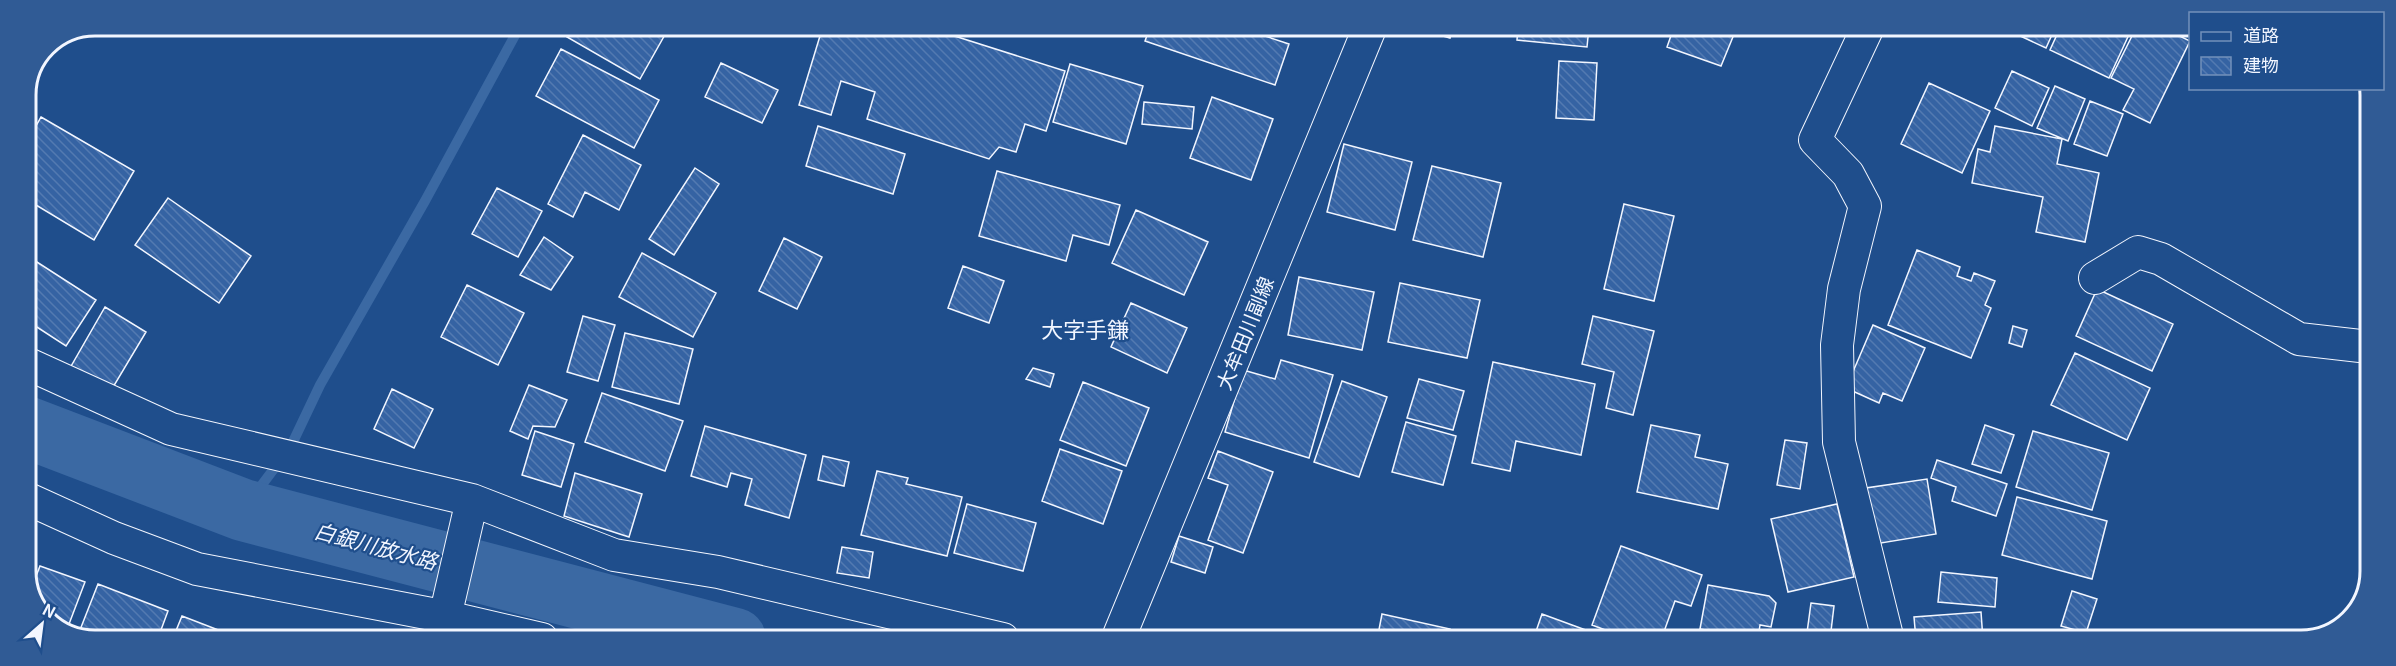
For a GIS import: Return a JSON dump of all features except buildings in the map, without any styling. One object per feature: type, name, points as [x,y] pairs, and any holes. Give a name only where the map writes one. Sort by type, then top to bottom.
[{"type":"main road","name":"大牟田川副線","points":[[1122,630],[1366,36]]},
{"type":"street","points":[[1864,36],[1815,140],[1848,174],[1865,206],[1844,289],[1837,345],[1839,442],[1886,630]]},
{"type":"street","points":[[2095,278],[2138,252],[2161,259],[2299,339],[2360,346]]},
{"type":"street","points":[[36,368],[171,429],[470,509],[614,555],[718,572],[965,630]]},
{"type":"street","points":[[36,502],[114,537],[197,569],[439,623],[484,630]]},
{"type":"street","points":[[439,623],[470,509]]},
{"type":"waterway","points":[[243,510],[291,446],[320,385],[425,201],[515,36]]},
{"type":"waterway","name":"白銀川放水路","points":[[36,431],[243,510],[701,630]]},
{"type":"district","name":"大字手鎌","points":[[1085,328]]}]
